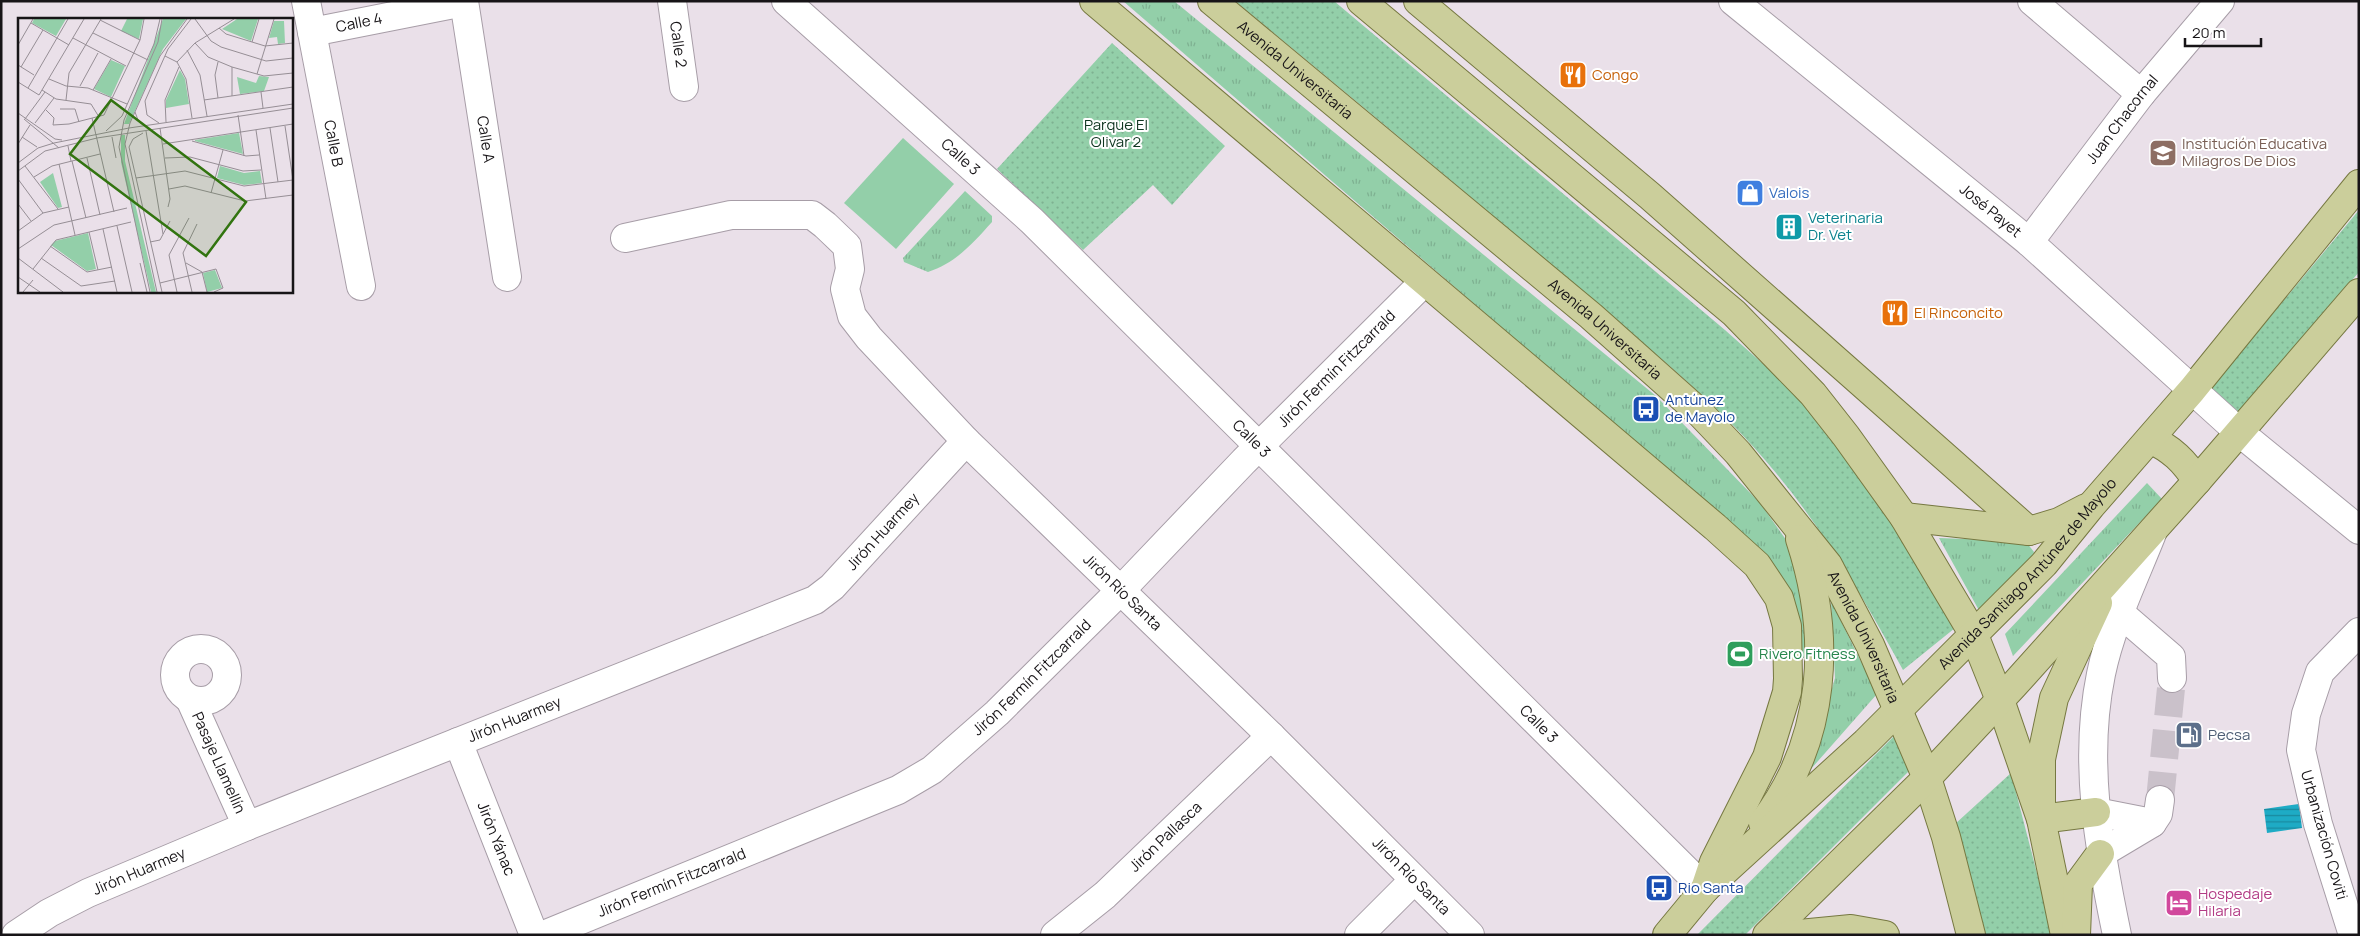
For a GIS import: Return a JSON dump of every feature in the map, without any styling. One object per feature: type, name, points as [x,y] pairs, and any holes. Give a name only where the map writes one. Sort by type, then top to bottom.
[{"type":"main road","points":[[1094,1],[1424,282],[1715,526],[1757,565],[1779,598],[1787,626],[1787,692],[1767,757],[1714,862],[1705,889]]},
{"type":"main road","name":"Avenida Universitaria","points":[[1212,1],[1591,316],[1694,407],[1738,453],[1828,565],[1851,607],[1899,709],[1927,778],[1946,836],[1972,935]]},
{"type":"main road","points":[[1361,1],[1734,313],[1813,394],[1877,478],[1904,517],[1974,635],[2000,700],[2041,819],[2065,935]]},
{"type":"main road","points":[[1404,37],[1422,5],[1628,178],[2029,530]]},
{"type":"main road","points":[[1606,206],[1628,178]]},
{"type":"main road","name":"Avenida Santiago Antúnez de Mayolo","points":[[1667,935],[1705,889],[1866,742],[2044,564],[2091,506],[2192,390],[2359,184]]},
{"type":"main road","points":[[1767,935],[1927,778],[2000,700],[2196,482],[2359,293]]},
{"type":"main road","points":[[2150,439],[2164,445],[2178,455],[2196,482]]},
{"type":"main road","points":[[1904,517],[2029,530],[2059,522],[2091,506]]},
{"type":"main road","points":[[1729,868],[1778,805],[1812,726],[1818,690],[1820,649],[1817,604],[1809,567],[1794,523]]},
{"type":"main road","points":[[2041,819],[2041,759],[2054,698],[2110,579]]},
{"type":"main road","points":[[2041,819],[2096,812]]},
{"type":"main road","points":[[2076,935],[2078,884],[2100,854]]},
{"type":"main road","points":[[1789,935],[1851,928],[1886,935]]},
{"type":"street","name":"Calle B","points":[[306,1],[362,286]]},
{"type":"street","name":"Calle 4","points":[[312,32],[464,1]]},
{"type":"street","name":"Calle A","points":[[464,1],[507,277]]},
{"type":"street","name":"Calle 2","points":[[672,1],[684,87]]},
{"type":"street","name":"Calle 3","points":[[786,1],[1032,221],[1705,889]]},
{"type":"street","name":"José Payet","points":[[1734,1],[2029,242],[2239,432],[2359,530]]},
{"type":"street","points":[[2032,1],[2141,94]]},
{"type":"street","name":"Juan Chacornal","points":[[2029,242],[2141,94],[2220,1]]},
{"type":"street","name":"Jirón Río Santa","points":[[625,238],[731,215],[812,215],[825,225],[847,246],[850,269],[845,289],[852,316],[869,338],[966,441],[1271,736],[1470,935]]},
{"type":"street","name":"Jirón Fermín Fitzcarrald","points":[[544,935],[898,790],[932,770],[997,713],[1120,591],[1260,446],[1424,282]]},
{"type":"street","name":"Jirón Huarmey","points":[[16,935],[49,913],[88,893],[247,826],[815,600],[832,587],[966,441]]},
{"type":"street","points":[[2117,935],[2100,854],[2092,729],[2101,673],[2120,613],[2154,529]]},
{"type":"street","points":[[2120,613],[2171,657],[2172,678]]},
{"type":"street","name":"Urbanización Coviti","points":[[2353,935],[2318,824],[2301,750],[2306,714],[2320,672],[2356,641]]},
{"type":"street","name":"Pasaje Llamellín","points":[[190,699],[247,826]]},
{"type":"street","name":"Jirón Pallasca","points":[[1055,935],[1105,895],[1271,736]]},
{"type":"street","name":"Jirón Yánac","points":[[458,742],[534,935]]},
{"type":"street","points":[[2096,812],[2156,812],[2100,854]]},
{"type":"street","points":[[1359,935],[1414,880]]},
{"type":"green space","points":[[1123,1],[1174,1],[1656,396],[1760,503],[1789,544],[1806,613],[1806,657],[1798,660],[1733,527]]},
{"type":"green space","points":[[1235,1],[1334,1],[1725,330],[1799,396],[1870,489],[1955,628],[1903,670],[1859,593],[1812,519],[1776,473],[1731,423],[1657,355]]},
{"type":"green space","name":"Parque El Olivar 2","points":[[1112,43],[1225,146],[1172,205],[1153,185],[1083,250],[997,169]]},
{"type":"green space","points":[[903,138],[954,184],[896,249],[844,203]]},
{"type":"green space","points":[[965,191],[992,216],[992,222],[956,258],[938,268],[928,272],[904,262],[903,258]]},
{"type":"green space","points":[[2359,210],[2359,272],[2238,415],[2210,389]]},
{"type":"green space","points":[[2147,483],[2162,499],[2013,656],[2005,634]]},
{"type":"green space","points":[[1939,538],[2019,541],[2027,543],[2034,552],[2029,565],[1981,614]]},
{"type":"green space","points":[[1831,601],[1877,694],[1796,786],[1815,748],[1835,678]]},
{"type":"green space","points":[[1896,734],[1911,769],[1745,935],[1697,935]]},
{"type":"green space","points":[[2011,773],[2053,935],[1984,935],[1955,824]]},
{"type":"water","points":[[2299,804],[2302,828],[2267,833],[2264,809]]},
{"type":"tunnel","points":[[2160,800],[2172,678]]},
{"type":"place","name":"Congo","points":[[1573,75]]},
{"type":"place","name":"Institución Educativa Milagros De Dios","points":[[2163,153]]},
{"type":"place","name":"Valois","points":[[1750,193]]},
{"type":"place","name":"Veterinaria Dr. Vet","points":[[1789,227]]},
{"type":"place","name":"El Rinconcito","points":[[1895,313]]},
{"type":"place","name":"Antúnez de Mayolo","points":[[1646,409]]},
{"type":"place","name":"Rivero Fitness","points":[[1740,654]]},
{"type":"place","name":"Pecsa","points":[[2189,735]]},
{"type":"place","name":"Rio Santa","points":[[1659,888]]},
{"type":"place","name":"Hospedaje Hilaria","points":[[2179,903]]}]
